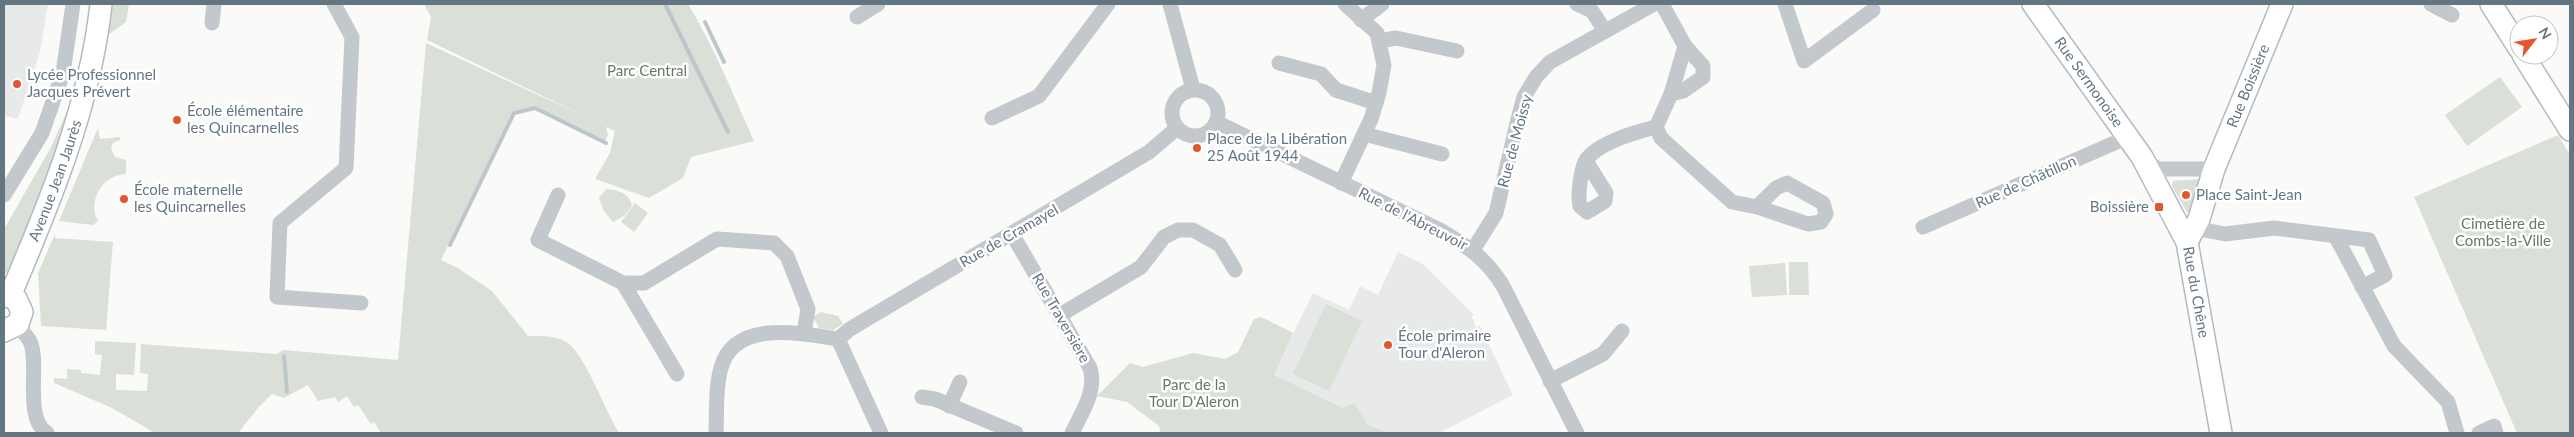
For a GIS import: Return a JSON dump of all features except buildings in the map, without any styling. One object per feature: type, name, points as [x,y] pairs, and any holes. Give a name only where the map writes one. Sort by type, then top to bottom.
[{"type":"street","name":"Avenue Jean Jaurès","points":[[4,195],[42,133],[63,73],[73,4]]},
{"type":"street","name":"Avenue Jean Jaurès","points":[[7,296],[80,116],[95,46],[101,4]]},
{"type":"street","points":[[212,23],[214,4]]},
{"type":"street","points":[[334,4],[352,38],[346,168],[280,223],[277,297],[361,304]]},
{"type":"street","points":[[857,17],[878,4]]},
{"type":"street","points":[[992,118],[1039,96],[1108,4]]},
{"type":"street","points":[[1170,4],[1193,89]]},
{"type":"street","points":[[1341,183],[1376,103],[1384,65],[1377,33],[1345,4]]},
{"type":"street","points":[[1362,20],[1382,4]]},
{"type":"street","points":[[1577,4],[1592,11],[1605,31]]},
{"type":"street","name":"Rue de Moissy","points":[[1472,250],[1496,213],[1524,97],[1536,77],[1550,62],[1654,4]]},
{"type":"street","points":[[1662,4],[1685,46],[1703,66],[1703,78],[1683,91],[1671,94]]},
{"type":"street","points":[[1785,4],[1804,61],[1873,10]]},
{"type":"street","name":"Rue Sermonoise","points":[[2033,4],[2144,161]]},
{"type":"street","name":"Rue Boissière","points":[[2191,235],[2214,169],[2282,4]]},
{"type":"street","points":[[2431,4],[2452,14]]},
{"type":"street","points":[[2491,4],[2509,32]]},
{"type":"street","points":[[1379,41],[1396,38],[1457,51]]},
{"type":"street","points":[[1685,46],[1671,94],[1656,127],[1660,138],[1732,202],[1757,207]]},
{"type":"street","points":[[1279,64],[1321,74],[1336,90],[1376,103]]},
{"type":"street","points":[[2529,65],[2570,130]]},
{"type":"street","points":[[1193,89],[1208,94],[1214,100],[1218,115],[1216,122],[1211,129],[1198,136],[1183,133],[1173,122],[1172,107],[1180,94],[1193,89]]},
{"type":"street","name":"Rue de l'Abreuvoir","points":[[1216,122],[1440,230],[1472,250],[1491,266],[1503,286],[1576,433]]},
{"type":"street","points":[[1586,161],[1593,154],[1627,134],[1656,127]]},
{"type":"street","name":"Rue de Cramayel","points":[[838,339],[858,325],[1149,152],[1177,128]]},
{"type":"street","points":[[1364,134],[1442,154]]},
{"type":"street","name":"Rue de Châtillon","points":[[1923,226],[2128,137]]},
{"type":"street","points":[[2144,161],[2159,169],[2214,169]]},
{"type":"street","name":"Rue du Chêne","points":[[2144,161],[2191,235],[2221,433]]},
{"type":"street","points":[[558,195],[538,240],[623,283],[644,283],[717,239],[774,243],[787,256],[808,309],[804,334]]},
{"type":"street","points":[[2191,235],[2225,234],[2274,228],[2336,238],[2369,240],[2385,275],[2362,287]]},
{"type":"street","points":[[1060,315],[1141,267],[1164,237],[1178,230],[1192,230],[1220,246],[1234,270]]},
{"type":"street","name":"Rue Traversière","points":[[1012,234],[1092,374],[1090,394],[1072,433]]},
{"type":"street","points":[[2336,238],[2394,346],[2448,402],[2458,433]]},
{"type":"street","points":[[623,283],[676,374]]},
{"type":"street","points":[[7,296],[16,300],[22,312],[11,328],[31,344],[35,414],[43,431],[47,433]]},
{"type":"street","points":[[1550,381],[1603,354],[1622,330]]},
{"type":"street","points":[[716,428],[720,369],[728,351],[741,338],[755,335],[804,334],[838,339],[881,433]]},
{"type":"street","points":[[949,406],[960,382]]},
{"type":"street","points":[[922,397],[935,399],[1016,433]]},
{"type":"street","points":[[2478,433],[2494,426],[2496,433]]},
{"type":"shaded area","name":"Lycée Professionnel Jacques Prévert","points":[[4,4],[48,4],[40,52],[18,119],[4,116]]},
{"type":"shaded area","name":"École primaire Tour d'Aleron","points":[[1398,252],[1423,264],[1474,315],[1472,317],[1476,327],[1480,326],[1513,395],[1439,433],[1391,433],[1368,425],[1354,404],[1343,408],[1273,375],[1313,293],[1349,310],[1360,286],[1378,295]]},
{"type":"green space","points":[[90,4],[94,4],[88,53],[59,153],[10,272],[5,273],[4,229],[50,149],[65,116],[73,95],[84,48]]},
{"type":"green space","points":[[109,4],[129,4],[126,22],[108,35],[106,34]]},
{"type":"green space","name":"Parc Central","points":[[424,4],[688,4],[723,71],[754,141],[691,157],[683,178],[649,198],[595,179],[610,153],[615,131],[606,127],[608,135],[605,141],[535,106],[513,111],[441,260],[456,267],[492,291],[528,336],[555,338],[569,344],[589,373],[619,433],[381,433],[374,422],[371,424],[358,405],[354,407],[347,396],[338,402],[335,397],[318,401],[308,385],[284,398],[272,394],[238,433],[155,433],[112,408],[54,383],[54,378],[67,379],[67,369],[81,370],[81,373],[100,375],[102,355],[95,354],[95,341],[136,343],[134,375],[116,374],[116,390],[147,391],[148,374],[140,373],[141,344],[277,354],[283,350],[398,360],[426,43],[588,118],[427,40],[431,17]]},
{"type":"green space","points":[[2500,77],[2522,107],[2467,146],[2445,115]]},
{"type":"green space","points":[[98,128],[100,139],[120,137],[120,140],[113,143],[111,149],[115,157],[126,160],[126,174],[117,175],[110,179],[99,190],[94,205],[98,221],[93,225],[59,221]]},
{"type":"green space","name":"Cimetière de Combs-la-Ville","points":[[2558,135],[2570,155],[2570,433],[2517,433],[2414,197]]},
{"type":"green space","points":[[2201,179],[2193,213],[2187,212],[2172,186],[2173,181]]},
{"type":"green space","points":[[606,189],[623,193],[632,206],[624,216],[613,222],[603,210],[599,198]]},
{"type":"green space","points":[[635,203],[648,213],[634,232],[621,222]]},
{"type":"green space","points":[[55,234],[55,238],[113,242],[106,330],[41,326],[38,273]]},
{"type":"green space","points":[[1789,262],[1808,262],[1809,295],[1789,295]]},
{"type":"green space","points":[[1785,263],[1787,295],[1752,297],[1749,266]]},
{"type":"green space","points":[[1326,304],[1362,321],[1329,391],[1293,374]]},
{"type":"green space","points":[[821,312],[838,316],[843,324],[833,330],[819,328],[813,317]]},
{"type":"green space","name":"Parc de la Tour D'Aleron","points":[[1261,317],[1293,333],[1274,375],[1343,408],[1354,403],[1368,425],[1391,433],[1161,433],[1159,426],[1127,402],[1097,396],[1130,363],[1143,367],[1193,353],[1225,359],[1238,352],[1254,319]]},
{"type":"waterway","points":[[665,4],[728,132]]},
{"type":"waterway","points":[[705,22],[724,62]]},
{"type":"waterway","points":[[450,245],[514,113],[535,108],[606,143]]},
{"type":"waterway","points":[[284,356],[287,392]]},
{"type":"place","name":"Lycée Professionnel Jacques Prévert","points":[[17,84]]},
{"type":"place","name":"École élémentaire les Quincarnelles","points":[[177,120]]},
{"type":"place","name":"Place de la Libération 25 Août 1944","points":[[1197,148]]},
{"type":"place","name":"Place Saint-Jean","points":[[2186,195]]},
{"type":"place","name":"École maternelle les Quincarnelles","points":[[124,199]]},
{"type":"place","name":"Boissière","points":[[2159,207]]},
{"type":"place","name":"École primaire Tour d'Aleron","points":[[1388,345]]}]
